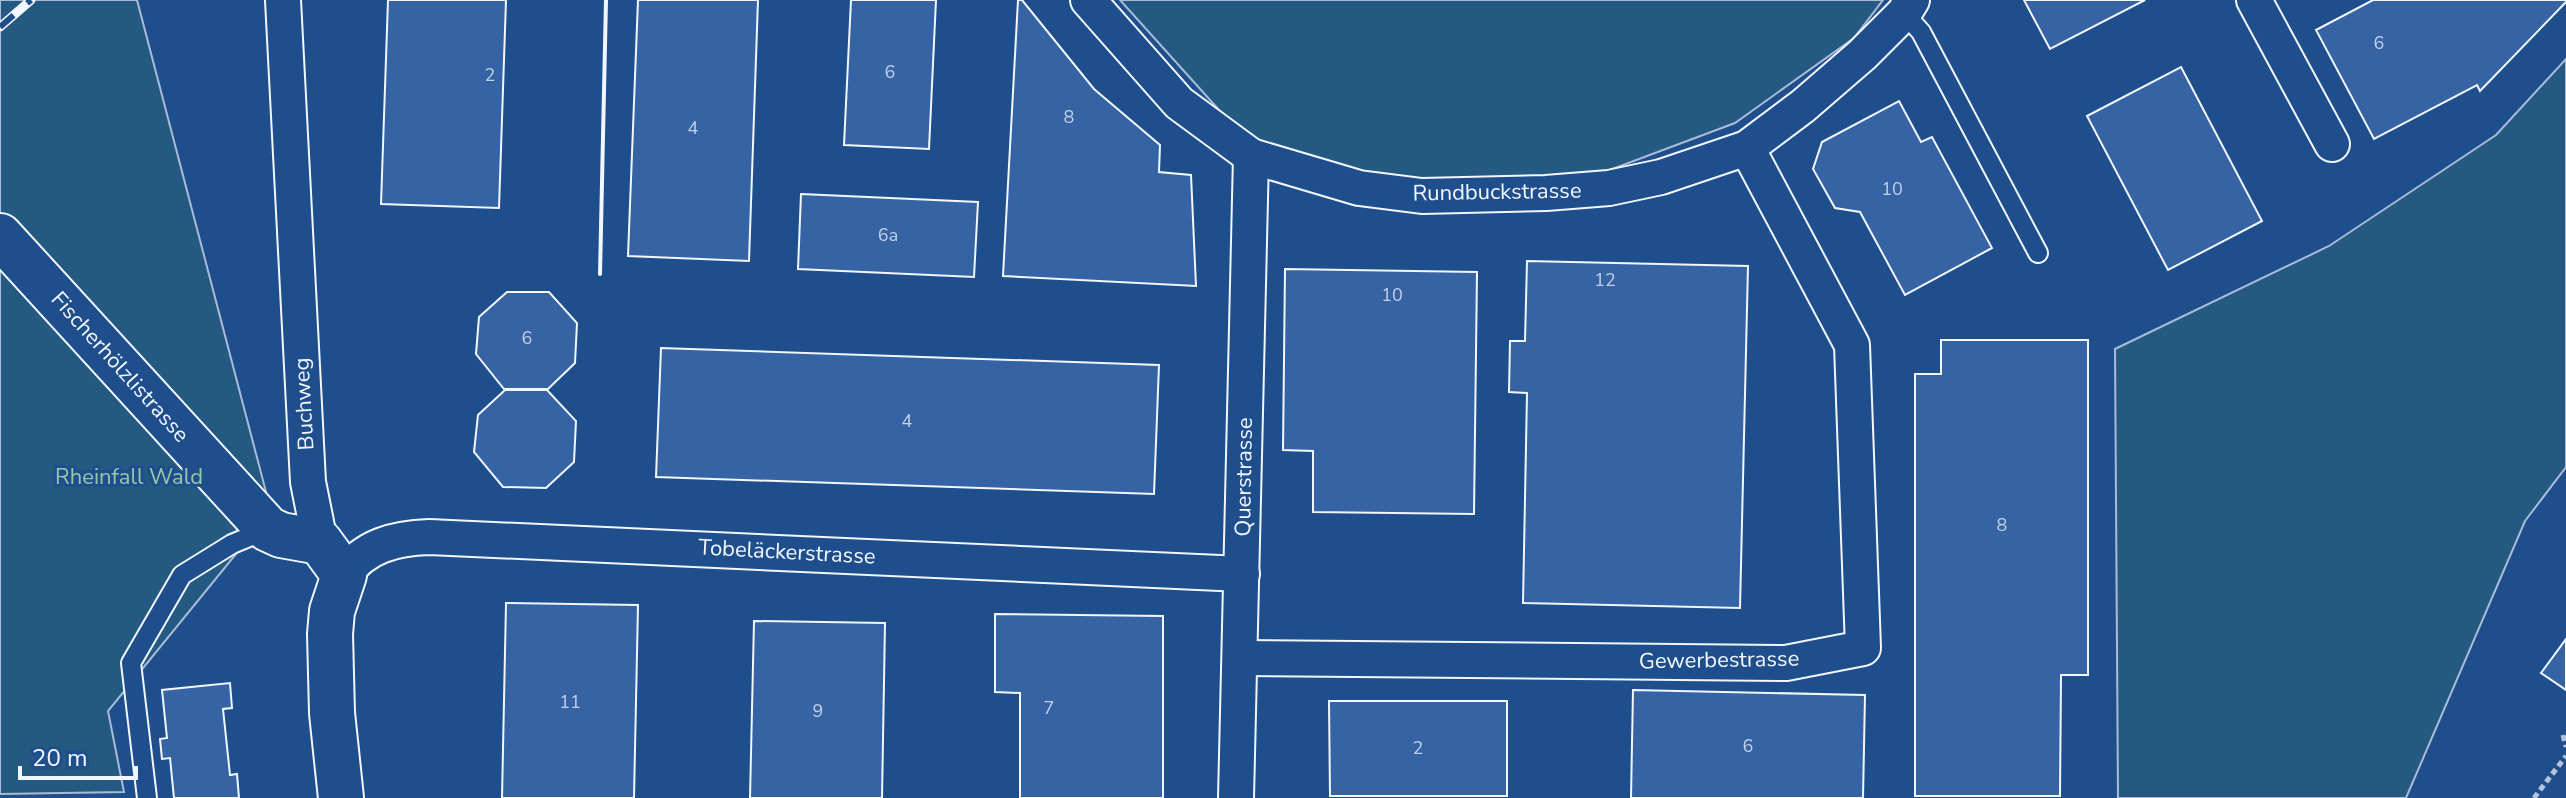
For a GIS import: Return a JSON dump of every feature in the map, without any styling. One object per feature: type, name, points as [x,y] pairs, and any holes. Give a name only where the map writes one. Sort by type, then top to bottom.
[{"type":"street","name":"Buchweg","points":[[283,0],[308,482],[332,558],[332,713],[341,798]]},
{"type":"street","name":"Rundbuckstrasse","points":[[1088,0],[1179,103],[1251,156],[1359,188],[1422,196],[1609,188],[1661,177],[1747,148],[1803,106],[1862,55],[1908,6]]},
{"type":"street","points":[[2257,1],[2332,144]]},
{"type":"street","name":"Gewerbestrasse","points":[[1240,658],[1786,663],[1863,648],[1852,345],[1747,148]]},
{"type":"street","name":"Querstrasse","points":[[1236,798],[1251,156]]},
{"type":"street","name":"Fischerhölzlistrasse","points":[[0,236],[268,529]]},
{"type":"street","points":[[268,529],[332,558]]},
{"type":"street","name":"Tobeläckerstrasse","points":[[332,558],[363,554],[382,544],[407,538],[429,537],[1242,574]]},
{"type":"lane","points":[[1908,6],[2038,253]]},
{"type":"lane","points":[[147,798],[131,663],[182,575],[232,544],[268,529]]},
{"type":"path","points":[[2563,735],[2566,747]]},
{"type":"path","points":[[2534,798],[2566,756]]},
{"type":"green space","name":"Rheinfall Wald","points":[[0,0],[137,0],[271,511],[108,711],[124,792],[0,794]]},
{"type":"green space","points":[[1120,0],[1883,0],[1854,38],[1735,123],[1599,174],[1434,193],[1247,141]]},
{"type":"green space","points":[[2566,59],[2566,467],[2525,521],[2406,798],[2118,798],[2115,349],[2329,246],[2496,135]]},
{"type":"building","points":[[388,0],[506,0],[499,208],[381,204]]},
{"type":"building","points":[[638,0],[758,0],[749,261],[628,256]]},
{"type":"building","points":[[851,0],[936,0],[929,149],[844,145]]},
{"type":"building","points":[[1018,0],[1022,0],[1094,89],[1160,145],[1159,172],[1191,175],[1196,286],[1003,276]]},
{"type":"building","points":[[2024,0],[2145,0],[2050,49]]},
{"type":"building","points":[[2373,0],[2566,2],[2480,91],[2477,85],[2374,139],[2316,30]]},
{"type":"building","points":[[2181,67],[2262,221],[2168,270],[2087,116]]},
{"type":"building","points":[[1899,101],[1921,142],[1932,137],[1992,248],[1905,295],[1860,212],[1835,208],[1813,169],[1822,142]]},
{"type":"building","points":[[801,194],[978,202],[974,277],[798,269]]},
{"type":"building","points":[[1527,261],[1748,266],[1740,608],[1523,603],[1527,393],[1509,392],[1510,341],[1525,341]]},
{"type":"building","points":[[1285,269],[1477,272],[1474,514],[1313,512],[1313,451],[1283,450]]},
{"type":"building","points":[[507,292],[549,292],[577,323],[575,363],[548,389],[504,389],[476,354],[479,317]]},
{"type":"building","points":[[1941,340],[2088,340],[2088,675],[2061,675],[2060,796],[1915,796],[1915,374],[1941,374]]},
{"type":"building","points":[[661,348],[1159,365],[1154,494],[656,477]]},
{"type":"building","points":[[505,390],[547,390],[576,421],[574,462],[546,488],[503,487],[474,452],[478,415]]},
{"type":"building","points":[[506,603],[638,605],[634,798],[502,798]]},
{"type":"building","points":[[995,614],[1163,616],[1163,798],[1020,798],[1020,693],[995,692]]},
{"type":"building","points":[[754,621],[885,623],[882,798],[750,798]]},
{"type":"building","points":[[2566,639],[2566,690],[2541,673]]},
{"type":"building","points":[[230,683],[232,708],[223,709],[230,775],[237,774],[239,798],[174,798],[170,758],[162,759],[160,739],[167,738],[162,690]]},
{"type":"building","points":[[1633,690],[1865,695],[1863,798],[1631,798]]},
{"type":"building","points":[[1329,701],[1507,701],[1507,796],[1330,796]]},
{"type":"railway","points":[[0,27],[31,0]]},
{"type":"wall","points":[[600,274],[606,0]]}]
